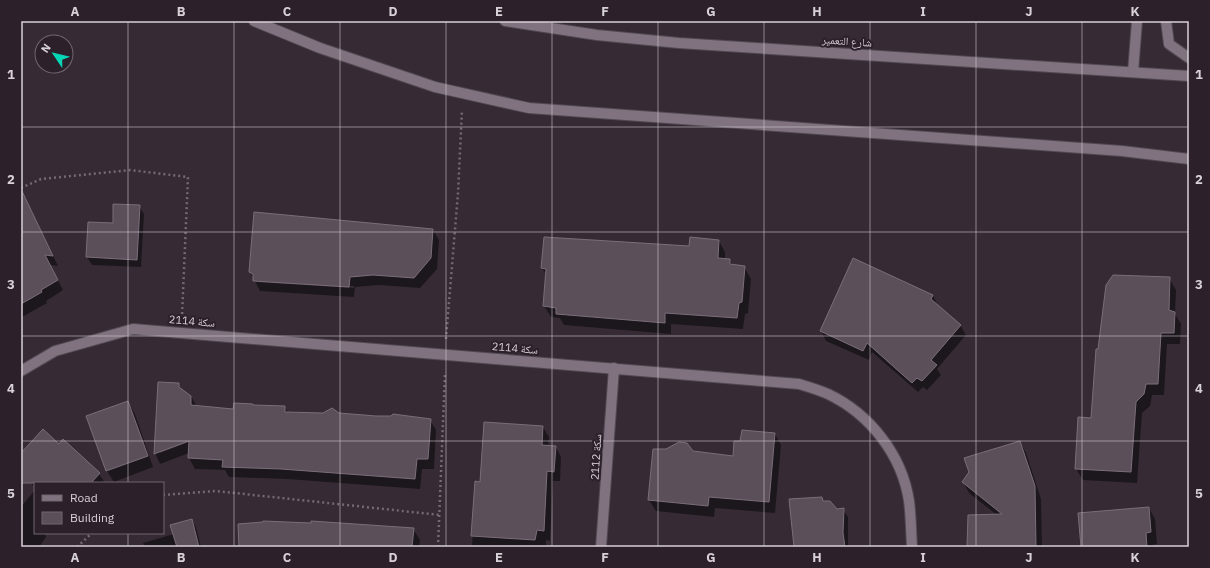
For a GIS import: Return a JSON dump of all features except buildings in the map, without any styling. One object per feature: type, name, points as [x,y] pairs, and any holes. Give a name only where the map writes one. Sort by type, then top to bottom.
[{"type":"street","points":[[254,21],[320,48],[435,86],[529,108],[1122,151],[1189,159]]},
{"type":"street","name":"شارع التعمير","points":[[505,21],[597,35],[678,43],[1189,76]]},
{"type":"street","points":[[1133,72],[1137,21]]},
{"type":"street","points":[[1166,21],[1169,44],[1189,58]]},
{"type":"street","name":"سكة 2114","points":[[21,371],[55,351],[134,329],[799,384],[828,394],[854,410],[880,434],[898,464],[909,501],[912,547]]},
{"type":"street","name":"سكة 2112","points":[[601,547],[614,368]]},
{"type":"path","points":[[438,547],[445,354],[458,193],[463,93]]},
{"type":"path","points":[[21,188],[41,179],[130,170],[188,177],[181,332]]},
{"type":"path","points":[[164,495],[216,491],[440,515]]},
{"type":"path","points":[[77,547],[91,534]]}]
